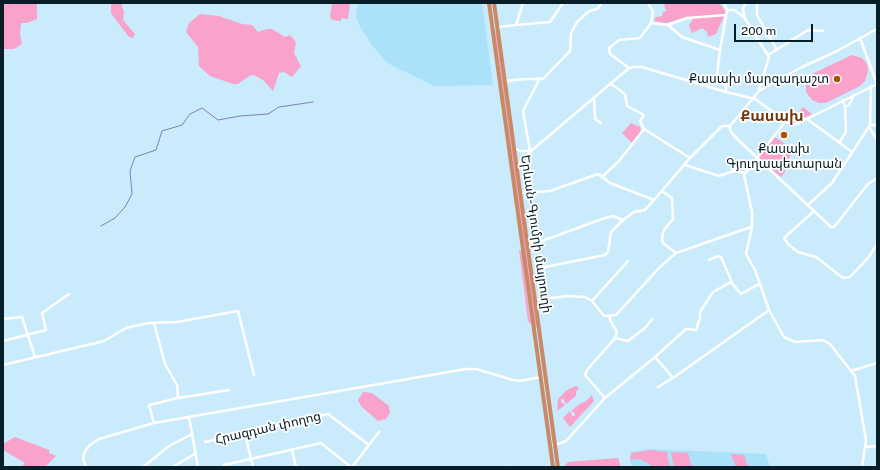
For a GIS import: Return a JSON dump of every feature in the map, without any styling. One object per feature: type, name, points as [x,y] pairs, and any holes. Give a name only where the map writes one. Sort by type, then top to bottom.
[{"type":"highway","name":"Երևան-Գյումրի մայրուղի","points":[[489,3],[496,27],[505,81],[535,300],[541,377],[558,467]]},
{"type":"highway","name":"Երևան-Գյումրի մայրուղի","points":[[494,3],[551,436],[552,466]]},
{"type":"street","points":[[516,25],[523,3]]},
{"type":"street","points":[[496,27],[550,22],[562,3]]},
{"type":"street","points":[[629,68],[610,54],[609,48],[619,40],[640,38],[651,23],[653,12],[648,3]]},
{"type":"street","points":[[724,3],[727,10],[717,75],[726,87],[726,92]]},
{"type":"street","points":[[744,17],[743,8],[746,3]]},
{"type":"street","points":[[757,3],[758,14],[777,50]]},
{"type":"street","points":[[505,81],[540,78],[543,80],[570,51],[571,34],[577,22],[589,11],[597,9],[600,4]]},
{"type":"street","points":[[727,10],[734,10],[744,17],[769,57],[759,91]]},
{"type":"street","points":[[651,23],[668,25],[683,18],[726,15]]},
{"type":"street","points":[[668,25],[682,38],[720,50]]},
{"type":"street","points":[[877,29],[759,91],[730,126],[730,130],[734,136],[828,225],[834,227],[868,184],[877,178]]},
{"type":"street","points":[[768,55],[808,30],[823,31]]},
{"type":"street","points":[[517,166],[530,151],[629,68],[642,67],[755,99],[785,122],[794,125],[877,84],[860,38]]},
{"type":"street","points":[[530,151],[523,110],[540,78]]},
{"type":"street","points":[[611,84],[625,94],[627,106],[644,114],[640,121],[644,129],[690,158]]},
{"type":"street","points":[[871,86],[870,126],[877,140]]},
{"type":"street","points":[[845,107],[849,105],[854,95]]},
{"type":"street","points":[[594,98],[595,119],[601,123]]},
{"type":"street","points":[[839,143],[846,134],[845,107],[843,100]]},
{"type":"street","points":[[807,119],[852,152]]},
{"type":"street","points":[[785,122],[745,173],[752,212],[752,227],[746,254],[755,270],[769,310],[784,337],[794,342],[823,340],[830,344],[855,376],[866,440],[862,467]]},
{"type":"street","points":[[808,205],[832,183],[870,126],[877,125]]},
{"type":"street","points":[[545,268],[605,254],[608,252],[611,232],[634,212],[645,210],[690,158],[722,126],[730,126]]},
{"type":"street","points":[[602,177],[619,160],[644,129]]},
{"type":"street","points":[[514,148],[520,151],[530,151]]},
{"type":"street","points":[[684,165],[719,176],[734,171],[745,173]]},
{"type":"street","points":[[520,193],[550,191],[598,174],[610,183],[654,200]]},
{"type":"street","points":[[662,191],[672,198],[673,219],[664,230],[662,237],[663,243],[666,247],[676,253]]},
{"type":"street","points":[[814,211],[784,238],[789,245],[798,252],[816,257],[843,278],[850,278],[877,244]]},
{"type":"street","points":[[527,244],[542,241],[613,216],[623,220]]},
{"type":"street","points":[[535,300],[568,296],[585,297],[592,301],[604,316],[616,315],[659,268],[676,253],[752,227]]},
{"type":"street","points":[[709,260],[718,256],[722,257],[732,283],[738,293],[741,294],[759,284]]},
{"type":"street","points":[[592,301],[628,261]]},
{"type":"street","points":[[555,445],[566,441],[604,398],[655,357],[686,329],[696,330],[700,318],[700,312],[713,292],[732,283]]},
{"type":"street","points":[[3,341],[46,330],[42,313],[70,294]]},
{"type":"street","points":[[3,365],[104,341],[126,328],[154,323],[177,322],[238,310],[254,375]]},
{"type":"street","points":[[658,387],[769,310]]},
{"type":"street","points":[[604,398],[585,375],[586,370],[617,334],[610,320],[610,316]]},
{"type":"street","points":[[3,319],[22,317],[35,358]]},
{"type":"street","points":[[615,338],[628,341],[646,327],[652,319]]},
{"type":"street","points":[[154,323],[165,364],[177,385],[178,398]]},
{"type":"street","points":[[655,357],[673,378]]},
{"type":"street","points":[[851,371],[877,363]]},
{"type":"street","points":[[86,467],[83,459],[84,453],[90,445],[98,439],[154,423],[466,369],[476,369],[520,381],[541,377]]},
{"type":"street","points":[[154,423],[149,405],[178,398],[229,390]]},
{"type":"street","name":"Հրազդան փողոց","points":[[205,442],[328,414],[369,445]]},
{"type":"street","points":[[189,417],[198,467]]},
{"type":"street","points":[[223,467],[224,465],[321,443],[352,467],[379,432]]},
{"type":"street","points":[[143,467],[169,446],[192,434]]},
{"type":"street","points":[[245,434],[253,467]]},
{"type":"street","points":[[865,447],[877,446]]},
{"type":"street","points":[[292,450],[296,467]]},
{"type":"street","points":[[173,467],[196,454]]},
{"type":"shaded area","points":[[3,3],[37,3],[37,19],[27,23],[21,23],[20,34],[22,44],[14,49],[3,49]]},
{"type":"shaded area","points":[[111,3],[121,3],[124,12],[123,20],[135,34],[133,38],[129,37],[111,13]]},
{"type":"shaded area","points":[[332,3],[350,3],[348,19],[341,18],[341,21],[332,20],[330,16]]},
{"type":"shaded area","points":[[358,3],[482,3],[493,85],[434,86],[387,63],[371,44],[358,23],[356,17]]},
{"type":"shaded area","points":[[664,3],[716,3],[721,5],[726,12],[716,34],[708,37],[707,32],[702,28],[692,33],[689,25],[693,19],[688,17],[666,23],[654,21],[656,17],[662,16],[663,12],[667,11]]},
{"type":"shaded area","points":[[200,14],[219,16],[242,24],[252,25],[258,32],[272,29],[285,37],[290,35],[296,42],[294,53],[301,66],[292,77],[284,72],[279,73],[273,91],[263,80],[254,75],[249,76],[238,84],[233,84],[210,76],[199,66],[198,47],[186,32],[189,23]]},
{"type":"shaded area","points":[[496,30],[537,327],[535,327]]},
{"type":"shaded area","name":"Քասախ մարզադաշտ","points":[[852,55],[862,58],[867,64],[868,71],[865,81],[860,86],[826,103],[819,103],[812,100],[806,92],[806,84],[809,78],[814,73]]},
{"type":"shaded area","points":[[803,107],[812,114],[792,124],[784,118],[787,114],[793,119]]},
{"type":"shaded area","points":[[631,123],[640,127],[641,132],[632,143],[622,133]]},
{"type":"shaded area","points":[[775,137],[785,144],[782,148],[791,155],[786,162],[785,172],[781,177],[758,158]]},
{"type":"shaded area","points":[[519,250],[522,251],[531,324],[528,321]]},
{"type":"shaded area","points":[[576,386],[579,388],[576,392],[576,396],[566,404],[563,399],[561,399],[561,402],[565,405],[557,411],[558,399],[567,390]]},
{"type":"shaded area","points":[[363,392],[372,393],[389,406],[390,413],[386,419],[378,421],[361,406],[358,400]]},
{"type":"shaded area","points":[[592,395],[594,401],[570,427],[563,418],[570,411],[572,416],[575,416],[575,413],[571,411],[581,403],[585,402]]},
{"type":"shaded area","points":[[15,437],[49,450],[49,453],[56,456],[45,467],[21,467],[25,463],[3,450],[3,444]]},
{"type":"shaded area","points":[[650,449],[766,454],[770,467],[632,467],[630,452]]},
{"type":"shaded area","points":[[650,450],[667,452],[670,467],[654,467],[640,459],[630,460],[632,453]]},
{"type":"shaded area","points":[[671,452],[688,453],[692,467],[674,467]]},
{"type":"shaded area","points":[[731,454],[744,455],[748,466],[736,467]]},
{"type":"shaded area","points":[[618,458],[621,467],[564,467],[568,462]]},
{"type":"waterway","points":[[101,226],[115,218],[125,207],[132,194],[130,171],[135,157],[156,150],[162,131],[182,125],[190,114],[202,108],[218,120],[240,116],[268,114],[279,107],[313,102]]},
{"type":"place","name":"Քասախ մարզադաշտ","points":[[837,79]]},
{"type":"place","name":"Քասախ Գյուղապետարան","points":[[784,135]]},
{"type":"district","name":"Քասախ","points":[[772,116]]}]
